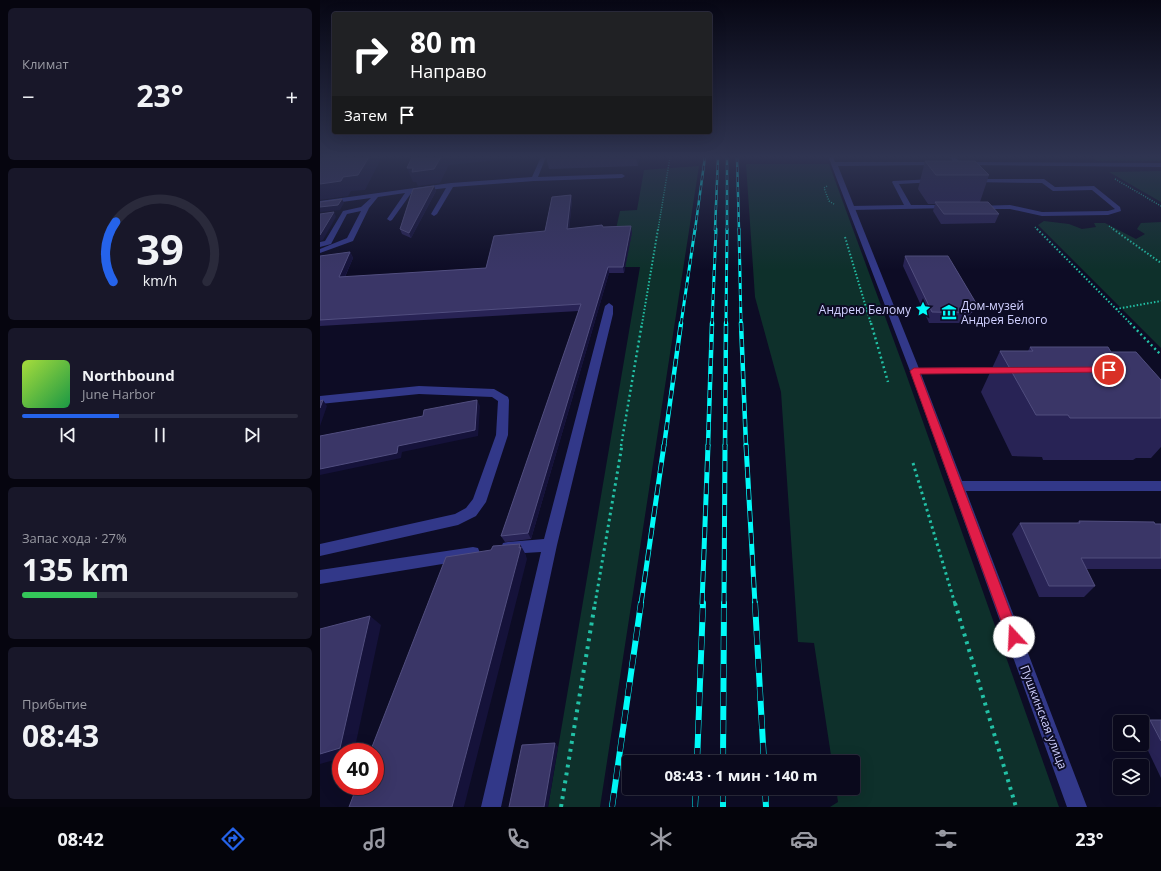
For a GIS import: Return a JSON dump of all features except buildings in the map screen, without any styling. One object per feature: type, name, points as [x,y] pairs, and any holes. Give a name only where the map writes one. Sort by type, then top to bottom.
[{"type":"street","points":[[320,203],[384,195]]},
{"type":"street","points":[[390,219],[407,195]]},
{"type":"street","points":[[434,214],[445,195]]},
{"type":"street","name":"Пушкинская улица","points":[[846,195],[958,486],[1077,807]]},
{"type":"street","points":[[902,195],[909,208]]},
{"type":"street","points":[[973,207],[1010,207],[1042,214],[1092,214],[1118,211],[1118,208],[1102,195]]},
{"type":"street","points":[[320,252],[350,239],[366,208],[375,196]]},
{"type":"street","points":[[851,208],[958,207]]},
{"type":"street","points":[[332,214],[366,208]]},
{"type":"street","points":[[320,245],[328,242],[345,212]]},
{"type":"street","points":[[491,807],[550,545],[609,306]]},
{"type":"street","points":[[914,371],[1015,370]]},
{"type":"street","points":[[320,400],[419,390],[494,393],[504,400],[502,435],[479,502],[471,512],[458,519],[320,550]]},
{"type":"street","points":[[958,486],[1161,486]]},
{"type":"street","points":[[320,577],[489,550],[550,545]]},
{"type":"path","points":[[561,807],[664,195]]},
{"type":"path","points":[[1142,195],[1161,206]]},
{"type":"path","points":[[1092,214],[1161,263]]},
{"type":"path","points":[[1031,223],[1161,355]]},
{"type":"path","points":[[844,234],[888,382]]},
{"type":"path","points":[[1116,309],[1161,301]]},
{"type":"path","points":[[913,463],[1016,807]]},
{"type":"green space","points":[[640,195],[695,195],[600,807],[548,807],[640,267],[625,267],[632,232],[616,229],[620,211],[637,210]]},
{"type":"green space","points":[[748,195],[840,195],[905,371],[1059,807],[830,807],[838,802],[837,795],[860,795],[860,755],[831,755],[814,643],[798,642],[781,392],[755,297]]},
{"type":"green space","points":[[1148,195],[1161,195],[1161,202]]},
{"type":"green space","points":[[1044,221],[1069,224],[1082,229],[1096,227],[1094,223],[1105,223],[1136,239],[1145,234],[1137,229],[1141,223],[1161,222],[1161,348],[1038,225]]},
{"type":"railway","points":[[695,230],[700,195]]},
{"type":"railway","points":[[715,230],[716,195]]},
{"type":"railway","points":[[727,195],[727,229]]},
{"type":"railway","points":[[738,195],[739,230]]},
{"type":"railway","points":[[681,324],[695,229]]},
{"type":"railway","points":[[712,324],[716,229]]},
{"type":"railway","points":[[726,324],[727,229]]},
{"type":"railway","points":[[739,229],[741,324]]},
{"type":"railway","points":[[664,446],[681,323]]},
{"type":"railway","points":[[708,446],[712,323]]},
{"type":"railway","points":[[725,446],[726,323]]},
{"type":"railway","points":[[741,323],[746,446]]},
{"type":"railway","points":[[641,604],[664,445]]},
{"type":"railway","points":[[702,604],[708,445]]},
{"type":"railway","points":[[724,604],[725,445]]},
{"type":"railway","points":[[746,445],[755,604]]},
{"type":"railway","points":[[612,807],[641,603]]},
{"type":"railway","points":[[697,755],[703,603]]},
{"type":"railway","points":[[723,755],[724,603]]},
{"type":"railway","points":[[755,603],[764,755]]},
{"type":"railway","points":[[695,807],[696,795]]},
{"type":"railway","points":[[723,795],[723,807]]},
{"type":"railway","points":[[765,795],[766,807]]},
{"type":"place","name":"Андрею Белому","points":[[923,309]]},
{"type":"place","name":"Дом-музей Андрея Белого","points":[[949,312]]},
{"type":"route","points":[[1014,637],[914,371],[1109,370]]}]
